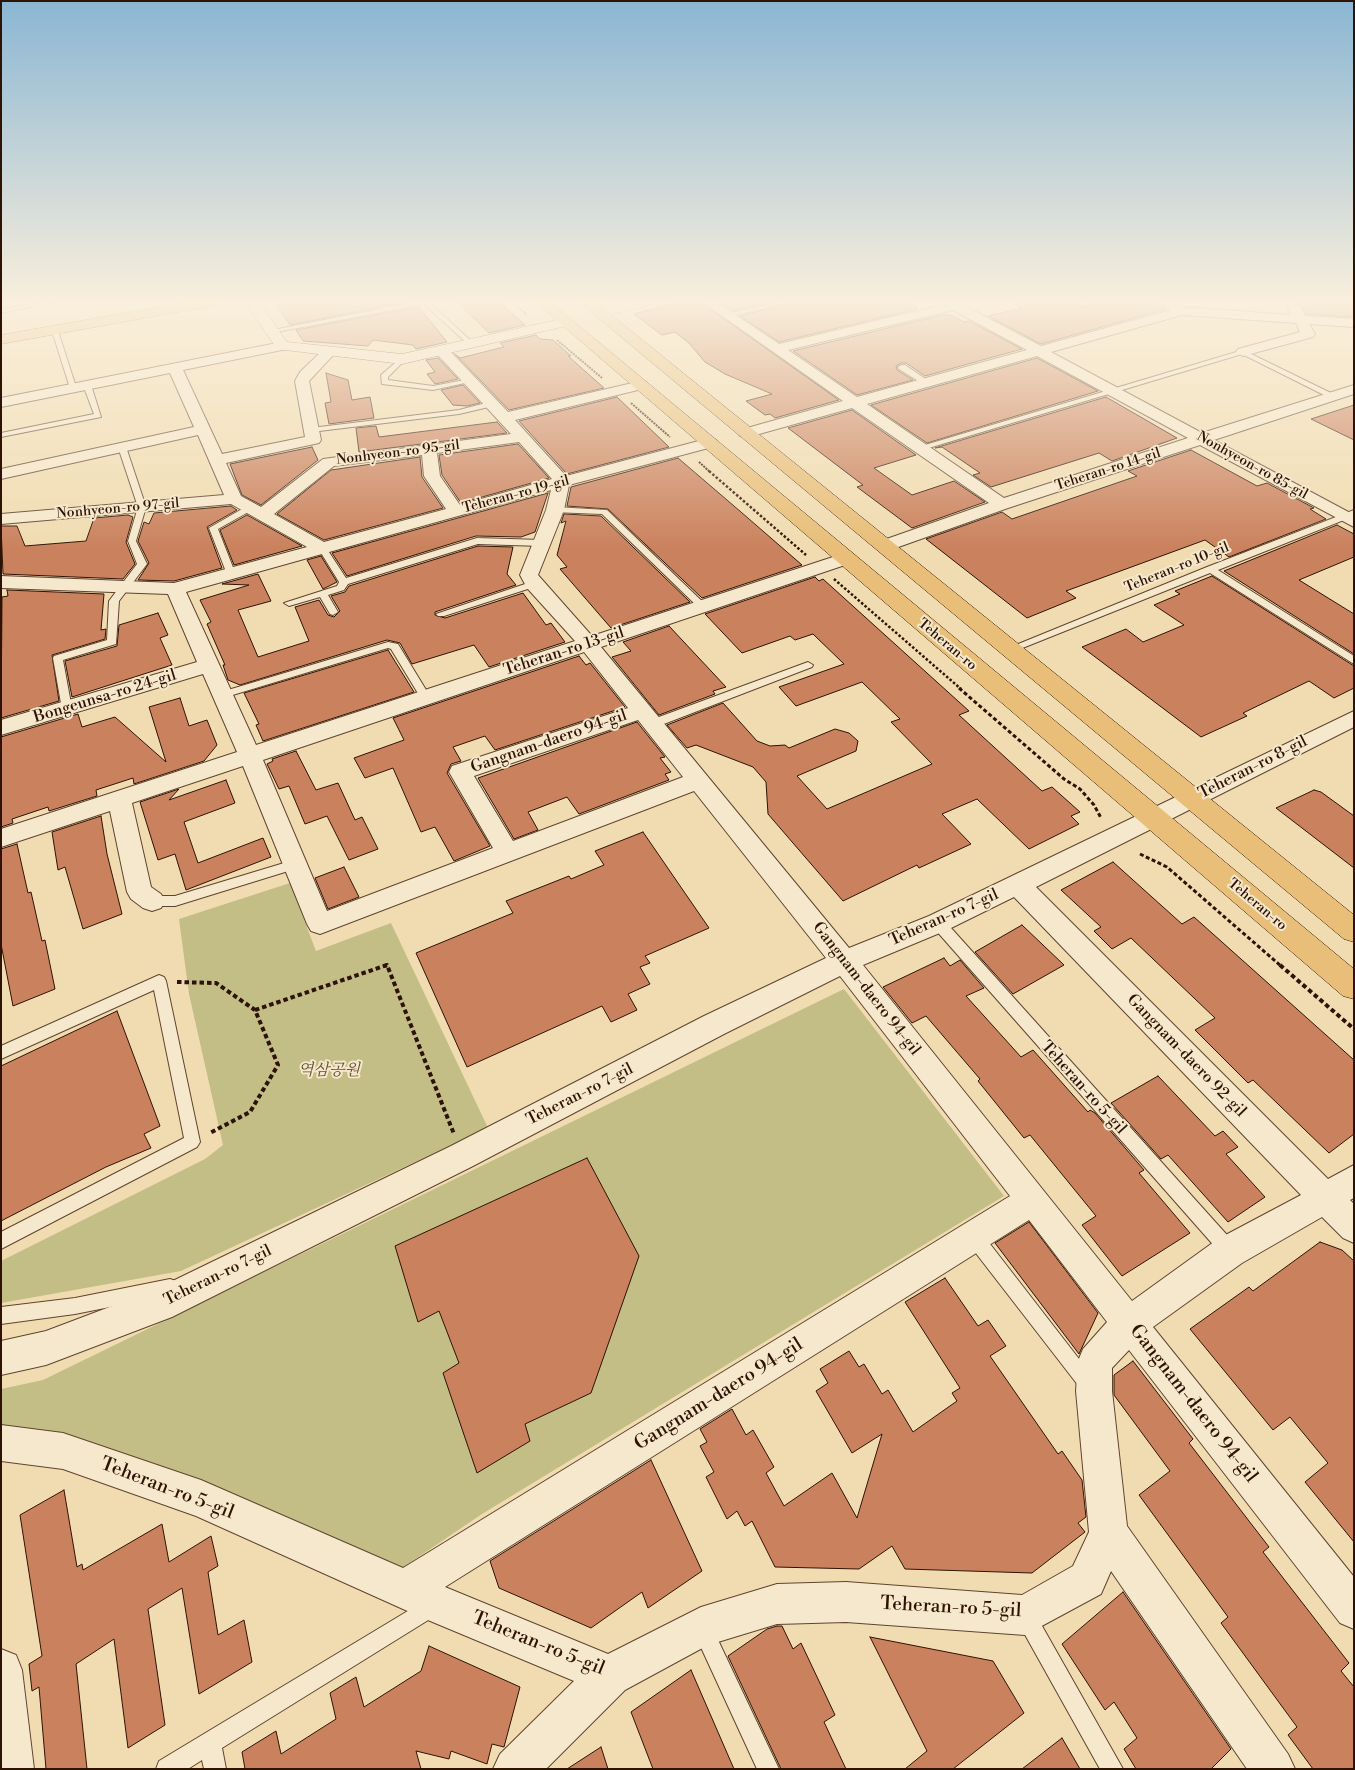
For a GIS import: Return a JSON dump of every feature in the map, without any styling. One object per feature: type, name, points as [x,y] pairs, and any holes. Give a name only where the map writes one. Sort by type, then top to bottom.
[{"type":"main road","points":[[686,384],[1354,931]]},
{"type":"main road","name":"Teheran-ro","points":[[641,385],[1354,987]]},
{"type":"street","points":[[1,403],[98,384]]},
{"type":"street","points":[[182,384],[201,430],[234,498],[322,548]]},
{"type":"street","points":[[302,384],[312,435],[329,457],[329,462]]},
{"type":"street","points":[[472,384],[558,475],[561,482],[554,510],[529,575],[534,584]]},
{"type":"street","points":[[827,384],[1002,504]]},
{"type":"street","points":[[746,433],[920,384]]},
{"type":"street","name":"Nonhyeon-ro 85-gil","points":[[1100,384],[1350,517]]},
{"type":"street","points":[[504,418],[641,385]]},
{"type":"street","name":"Teheran-ro 14-gil","points":[[884,546],[1002,504],[1354,389]]},
{"type":"street","points":[[1,474],[201,430]]},
{"type":"street","points":[[216,460],[312,435]]},
{"type":"street","name":"Nonhyeon-ro 95-gil","points":[[256,511],[329,462],[522,437]]},
{"type":"street","name":"Teheran-ro 19-gil","points":[[1,582],[176,589],[561,482],[710,443]]},
{"type":"street","points":[[429,449],[432,476],[456,511]]},
{"type":"street","name":"Nonhyeon-ro 97-gil","points":[[1,519],[234,498]]},
{"type":"street","name":"Teheran-ro 13-gil","points":[[1,838],[845,559]]},
{"type":"street","name":"Gangnam-daero 94-gil","points":[[534,584],[589,645],[844,961],[1354,1609]]},
{"type":"street","points":[[176,589],[208,665],[250,756],[320,924],[698,780]]},
{"type":"street","name":"Bongeunsa-ro 24-gil","points":[[1,728],[208,665]]},
{"type":"street","name":"Gangnam-daero 94-gil","points":[[508,852],[460,772],[647,718]]},
{"type":"street","name":"Teheran-ro 8-gil","points":[[1153,818],[1354,718]]},
{"type":"street","points":[[119,799],[140,892],[152,901]]},
{"type":"street","name":"Teheran-ro 7-gil","points":[[1,1358],[55,1344],[160,1305],[462,1156],[714,1025],[844,961],[938,923],[1153,818]]},
{"type":"street","name":"Gangnam-daero 92-gil","points":[[1018,885],[1354,1227]]},
{"type":"street","name":"Teheran-ro 5-gil","points":[[1,1443],[64,1451],[201,1499],[421,1596],[610,1675],[702,1627],[777,1604],[846,1602],[1025,1615],[1087,1580],[1108,1533],[1094,1391],[1095,1361],[1129,1324],[1230,1251],[1326,1198],[1354,1180]]},
{"type":"street","name":"Gangnam-daero 94-gil","points":[[421,1596],[973,1236],[1032,1200]]},
{"type":"street","points":[[1108,1533],[1273,1769]]},
{"type":"street","points":[[1,1670],[12,1769]]},
{"type":"street","points":[[515,1769],[610,1675]]},
{"type":"lane","points":[[1,435],[98,415],[79,384]]},
{"type":"lane","points":[[398,384],[432,388],[456,384]]},
{"type":"lane","points":[[919,448],[1138,384]]},
{"type":"lane","points":[[1308,384],[1333,396]]},
{"type":"lane","points":[[312,435],[459,412],[490,404]]},
{"type":"lane","points":[[67,709],[58,658],[112,642],[114,600],[142,564],[132,541],[142,507],[122,447]]},
{"type":"lane","points":[[554,510],[604,512],[702,606]]},
{"type":"lane","points":[[231,574],[213,528],[256,511]]},
{"type":"lane","name":"Teheran-ro 10-gil","points":[[1011,649],[1210,569],[1350,517]]},
{"type":"lane","points":[[289,603],[341,588],[344,582],[478,540],[542,543]]},
{"type":"lane","points":[[322,548],[344,582]]},
{"type":"lane","points":[[1210,569],[1354,661]]},
{"type":"lane","points":[[441,614],[534,584]]},
{"type":"lane","points":[[322,593],[333,612]]},
{"type":"lane","points":[[222,695],[388,645],[394,646],[426,698]]},
{"type":"lane","points":[[647,718],[808,665]]},
{"type":"lane","points":[[152,901],[175,902],[294,865]]},
{"type":"lane","name":"Teheran-ro 5-gil","points":[[938,923],[1230,1251]]},
{"type":"lane","points":[[1,1053],[159,981],[192,1142],[1,1241]]},
{"type":"lane","points":[[973,1236],[1094,1391]]},
{"type":"lane","points":[[1,1316],[75,1306],[214,1278]]},
{"type":"lane","points":[[167,1769],[210,1743],[421,1596]]},
{"type":"lane","points":[[1025,1615],[1112,1769]]},
{"type":"lane","points":[[702,1627],[768,1769]]},
{"type":"lane","points":[[210,1743],[215,1769]]},
{"type":"path","points":[[607,384],[809,558]]},
{"type":"path","points":[[833,578],[1064,779],[1080,789],[1094,805],[1101,818]]},
{"type":"path","points":[[1140,854],[1167,867],[1354,1029]]},
{"type":"path","points":[[255,1010],[387,965],[462,1156]]},
{"type":"path","points":[[159,981],[216,983],[255,1010],[278,1066],[250,1112],[192,1142]]},
{"type":"green space","name":"역삼공원","points":[[290,883],[316,951],[391,923],[488,1128],[181,1271],[1,1303],[1,1261],[205,1159],[223,1145],[189,994],[179,919]]},
{"type":"green space","points":[[844,989],[1004,1196],[482,1514],[399,1570],[216,1488],[63,1433],[1,1429],[1,1389],[43,1380]]},
{"type":"building","points":[[328,384],[349,384],[352,400],[370,397],[374,418],[329,424],[325,403],[331,402]]},
{"type":"building","points":[[484,384],[599,384],[604,388],[509,410]]},
{"type":"building","points":[[748,384],[816,384],[839,400],[775,418],[770,414],[765,415],[746,401],[772,394]]},
{"type":"building","points":[[840,384],[900,384],[857,395]]},
{"type":"building","points":[[947,384],[1084,384],[1098,391],[927,443],[871,405]]},
{"type":"building","points":[[463,385],[480,403],[467,406],[453,405],[441,390]]},
{"type":"building","points":[[617,397],[669,447],[567,474],[519,421]]},
{"type":"building","points":[[1106,397],[1177,438],[1112,461],[1099,453],[991,487],[973,475],[980,473],[942,447],[935,448]]},
{"type":"building","points":[[1354,405],[1354,440],[1311,419]]},
{"type":"building","points":[[852,410],[916,455],[874,468],[912,495],[954,481],[985,502],[912,528],[857,487],[863,485],[788,428]]},
{"type":"building","points":[[497,422],[507,433],[359,452],[356,428],[376,426],[379,437]]},
{"type":"building","points":[[518,444],[549,478],[461,503],[442,475],[439,455]]},
{"type":"building","points":[[312,447],[318,460],[261,505],[242,495],[230,464]]},
{"type":"building","points":[[1191,450],[1257,486],[1267,483],[1314,508],[1310,509],[1326,519],[1229,557],[1205,540],[1066,591],[1076,598],[1027,618],[926,539],[1002,512],[1012,519],[1137,476],[1128,471]]},
{"type":"building","points":[[420,457],[422,477],[443,508],[324,540],[277,514],[331,470]]},
{"type":"building","points":[[678,458],[802,565],[702,598],[608,509],[567,506],[571,487]]},
{"type":"building","points":[[548,493],[535,532],[521,537],[476,536],[347,576],[332,553]]},
{"type":"building","points":[[231,506],[237,510],[207,527],[222,568],[174,581],[138,580],[149,563],[138,541],[144,522],[149,524],[154,513]]},
{"type":"building","points":[[564,514],[601,516],[690,602],[611,628],[560,569],[567,567],[557,555],[566,521],[561,523]]},
{"type":"building","points":[[128,515],[133,517],[126,542],[135,564],[123,579],[3,574],[1,526],[17,526],[25,546],[86,541],[94,518]]},
{"type":"building","points":[[247,515],[302,546],[234,565],[220,530]]},
{"type":"building","points":[[1337,525],[1354,534],[1354,557],[1299,580],[1354,614],[1354,654],[1224,571]]},
{"type":"building","points":[[478,546],[513,547],[507,574],[516,585],[435,612],[435,615],[445,618],[523,593],[546,625],[551,623],[565,642],[489,667],[474,645],[412,664],[400,643],[387,640],[240,685],[228,680],[223,665],[225,665],[207,624],[211,622],[200,600],[249,585],[222,584],[258,574],[271,601],[238,610],[258,657],[309,641],[295,607],[319,600],[328,615],[334,617],[340,611],[331,596],[345,592],[349,586]]},
{"type":"building","points":[[321,556],[337,582],[323,589],[307,560]]},
{"type":"building","points":[[1212,576],[1354,666],[1354,688],[1334,698],[1309,681],[1243,713],[1247,716],[1201,737],[1082,647],[1126,629],[1143,642],[1184,625],[1154,605],[1180,594],[1175,591]]},
{"type":"building","points":[[815,577],[819,581],[823,579],[969,711],[959,715],[1042,791],[1052,787],[1080,812],[1071,816],[1079,824],[1029,849],[977,799],[942,814],[971,844],[919,868],[917,865],[843,901],[768,814],[766,782],[753,767],[696,745],[687,748],[667,725],[723,703],[757,741],[770,746],[785,745],[789,748],[835,729],[849,733],[858,741],[856,751],[797,776],[827,809],[932,764],[891,722],[900,719],[862,682],[796,706],[779,687],[844,664],[813,634],[795,640],[790,636],[742,653],[705,614]]},
{"type":"building","points":[[7,590],[104,594],[101,630],[106,629],[105,639],[52,655],[59,701],[1,718],[2,597],[8,596]]},
{"type":"building","points":[[158,613],[168,635],[160,638],[172,665],[72,697],[65,661],[117,646],[119,625]]},
{"type":"building","points":[[669,626],[726,687],[713,691],[715,694],[659,715],[612,657],[631,651],[623,642]]},
{"type":"building","points":[[388,650],[414,692],[263,741],[256,725],[259,724],[244,693]]},
{"type":"building","points":[[579,656],[586,665],[590,663],[625,707],[495,750],[485,736],[453,747],[461,761],[451,764],[447,773],[490,846],[454,861],[435,827],[421,832],[393,768],[365,778],[354,758],[404,740],[393,718]]},
{"type":"building","points":[[180,698],[189,726],[207,720],[217,745],[204,761],[134,784],[133,778],[96,790],[97,796],[49,811],[48,807],[12,819],[13,823],[1,827],[1,737],[78,714],[82,727],[115,717],[166,762],[149,707]]},
{"type":"building","points":[[637,722],[665,757],[660,758],[671,772],[665,774],[669,780],[579,814],[567,797],[528,812],[538,830],[514,839],[478,778]]},
{"type":"building","points":[[296,751],[316,790],[338,783],[355,820],[362,817],[378,849],[349,860],[327,816],[305,824],[289,786],[279,789],[267,764],[273,761],[272,759]]},
{"type":"building","points":[[226,780],[235,803],[184,822],[198,863],[263,838],[271,857],[186,890],[175,854],[158,860],[140,802],[179,789],[169,800]]},
{"type":"building","points":[[1314,790],[1321,792],[1354,816],[1354,868],[1276,808]]},
{"type":"building","points":[[101,816],[107,854],[122,914],[83,929],[65,867],[58,870],[52,832]]},
{"type":"building","points":[[643,832],[709,928],[645,956],[650,963],[640,967],[650,984],[628,994],[637,1010],[611,1022],[602,1006],[467,1067],[416,953],[513,913],[506,901],[569,876],[571,879],[604,865],[595,851]]},
{"type":"building","points":[[17,844],[28,893],[31,892],[42,941],[45,940],[55,989],[13,1006],[1,944],[1,849]]},
{"type":"building","points":[[1113,862],[1182,924],[1194,917],[1354,1060],[1354,1134],[1329,1153],[1253,1080],[1248,1083],[1195,1030],[1215,1018],[1131,938],[1112,949],[1094,931],[1101,927],[1061,890]]},
{"type":"building","points":[[344,867],[359,897],[328,909],[315,878]]},
{"type":"building","points":[[1022,925],[1064,965],[1013,994],[975,952]]},
{"type":"building","points":[[944,958],[950,966],[960,960],[984,988],[966,996],[1021,1057],[1033,1050],[1088,1112],[1090,1110],[1095,1113],[1144,1170],[1139,1173],[1190,1233],[1122,1276],[1082,1225],[1096,1216],[1030,1135],[1024,1138],[978,1081],[980,1079],[926,1016],[912,1023],[883,987]]},
{"type":"building","points":[[117,1011],[160,1126],[144,1134],[151,1148],[106,1167],[1,1221],[1,1066]]},
{"type":"building","points":[[1158,1076],[1215,1136],[1223,1131],[1238,1147],[1226,1154],[1265,1197],[1228,1222],[1168,1155],[1161,1159],[1111,1103]]},
{"type":"building","points":[[587,1158],[639,1256],[591,1393],[525,1424],[530,1441],[477,1473],[443,1373],[459,1363],[439,1311],[418,1322],[395,1246]]},
{"type":"building","points":[[1029,1222],[1098,1313],[1079,1354],[995,1243]]},
{"type":"building","points":[[1320,1242],[1342,1250],[1354,1261],[1354,1542],[1305,1482],[1328,1463],[1290,1417],[1273,1430],[1190,1329],[1249,1287],[1253,1291]]},
{"type":"building","points":[[945,1278],[978,1326],[988,1320],[1006,1346],[990,1356],[1058,1454],[1062,1451],[1082,1480],[1086,1517],[1078,1523],[1085,1532],[1032,1573],[905,1569],[892,1546],[859,1569],[775,1567],[752,1521],[745,1526],[737,1511],[727,1519],[706,1477],[714,1472],[700,1446],[707,1442],[700,1429],[732,1409],[746,1435],[753,1430],[774,1467],[766,1473],[784,1506],[832,1473],[857,1518],[882,1434],[852,1453],[816,1391],[828,1383],[820,1369],[849,1351],[859,1367],[864,1364],[882,1394],[888,1390],[913,1432],[957,1401],[952,1393],[960,1388],[905,1302]]},
{"type":"building","points":[[1133,1361],[1193,1439],[1189,1443],[1269,1547],[1263,1552],[1349,1663],[1341,1671],[1354,1687],[1354,1769],[1313,1769],[1288,1735],[1297,1727],[1221,1623],[1228,1617],[1139,1495],[1170,1471],[1114,1395],[1114,1375]]},
{"type":"building","points":[[651,1460],[702,1571],[648,1608],[642,1592],[591,1628],[499,1588],[490,1561]]},
{"type":"building","points":[[64,1490],[77,1567],[82,1564],[83,1570],[162,1524],[169,1562],[211,1536],[218,1566],[208,1572],[218,1635],[244,1620],[252,1662],[199,1694],[182,1588],[148,1609],[165,1725],[128,1748],[114,1639],[76,1664],[87,1769],[46,1769],[39,1687],[32,1691],[29,1664],[42,1656],[20,1515]]},
{"type":"building","points":[[1123,1592],[1231,1749],[1211,1769],[1136,1769],[1124,1749],[1137,1738],[1114,1702],[1105,1710],[1062,1644]]},
{"type":"building","points":[[782,1626],[793,1649],[801,1643],[835,1715],[824,1722],[846,1769],[781,1769],[728,1656],[767,1629]]},
{"type":"building","points":[[870,1637],[993,1661],[1024,1713],[953,1769],[905,1769],[927,1751]]},
{"type":"building","points":[[429,1646],[520,1687],[504,1747],[492,1744],[487,1764],[451,1751],[449,1759],[416,1751],[421,1769],[245,1769],[242,1752],[276,1731],[281,1754],[336,1719],[330,1693],[356,1677],[364,1707],[421,1671]]},
{"type":"building","points":[[691,1670],[734,1769],[653,1769],[631,1712]]},
{"type":"building","points":[[1062,1738],[1080,1769],[1022,1769]]},
{"type":"building","points":[[601,1747],[608,1769],[567,1769]]}]
